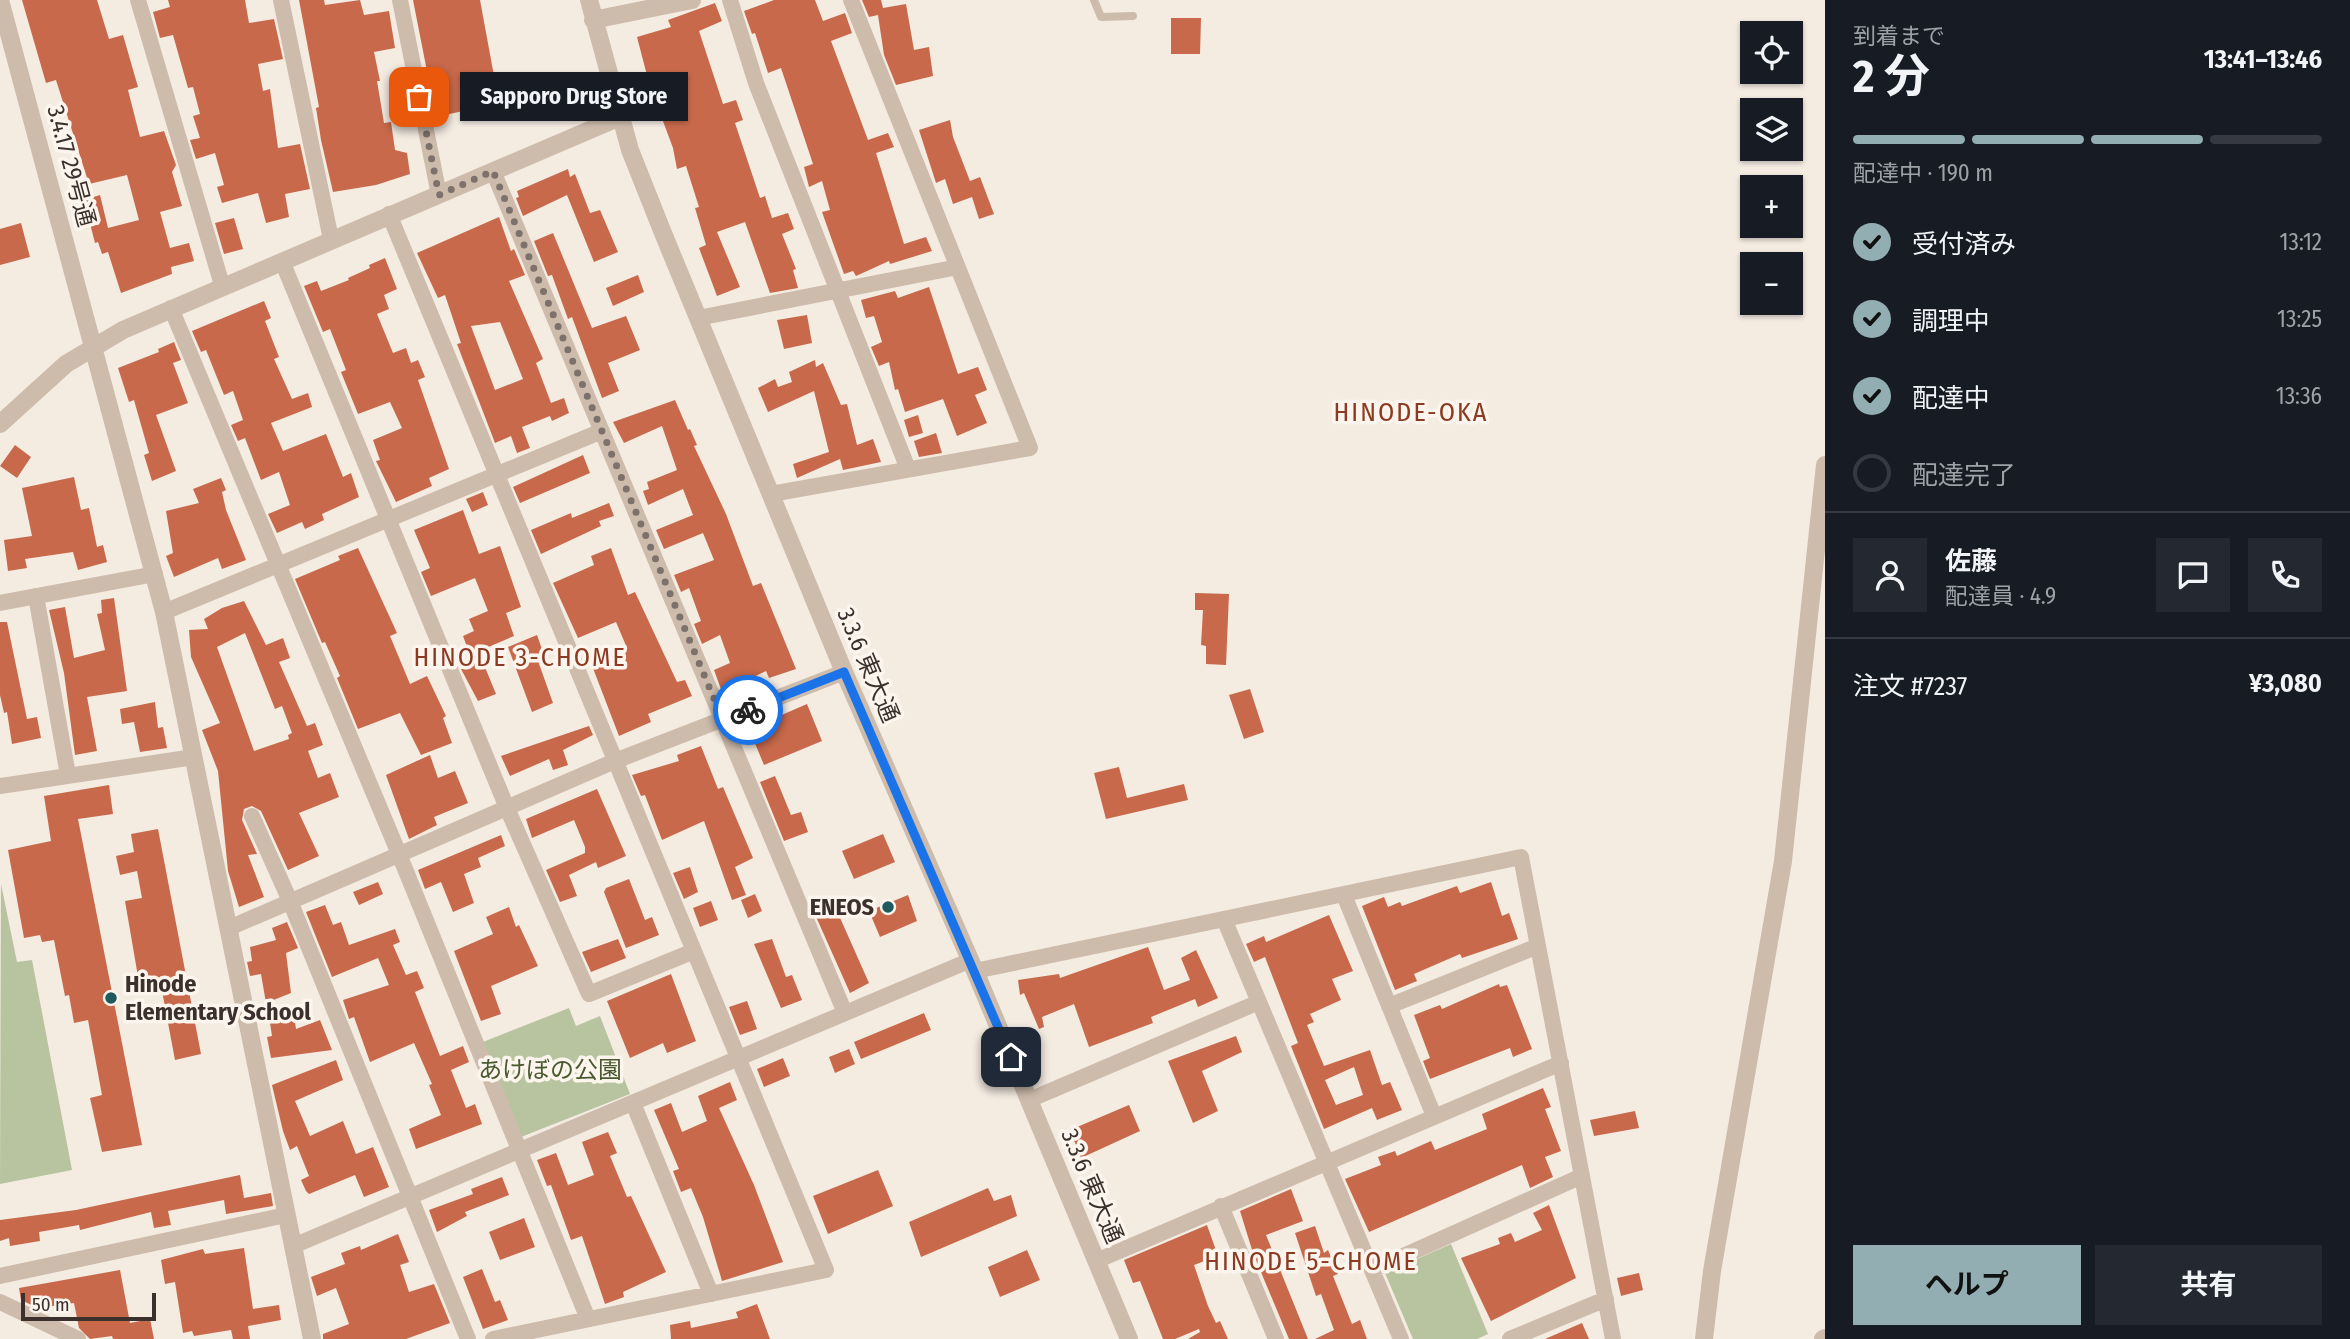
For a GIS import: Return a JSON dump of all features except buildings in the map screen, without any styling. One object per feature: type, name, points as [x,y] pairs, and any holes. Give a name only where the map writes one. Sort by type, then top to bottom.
[{"type":"street","name":"3.4.17 29号通","points":[[0,0],[5,36],[93,345],[164,611],[312,1339]]},
{"type":"street","points":[[138,0],[222,285]]},
{"type":"street","points":[[281,0],[331,239]]},
{"type":"street","points":[[400,0],[439,195]]},
{"type":"street","name":"3.3.6 東大通","points":[[589,0],[630,150],[844,672],[973,966],[1129,1339]]},
{"type":"street","points":[[593,20],[692,0]]},
{"type":"street","points":[[730,0],[756,83],[908,470]]},
{"type":"street","points":[[771,494],[1030,448],[851,0]]},
{"type":"street","points":[[0,424],[66,364],[93,345],[222,285],[620,117]]},
{"type":"street","points":[[493,171],[845,1013]]},
{"type":"street","points":[[389,214],[826,1270],[493,1339]]},
{"type":"street","points":[[282,261],[508,808],[589,994],[694,951]]},
{"type":"street","points":[[698,318],[958,267]]},
{"type":"street","points":[[171,308],[399,854],[588,1319]]},
{"type":"street","points":[[164,611],[602,430]]},
{"type":"street","points":[[1704,1339],[1712,1271],[1783,861],[1798,745],[1825,465]]},
{"type":"street","points":[[0,603],[155,574]]},
{"type":"street","points":[[36,596],[68,775]]},
{"type":"street","points":[[229,928],[615,761],[844,672]]},
{"type":"street","points":[[0,786],[194,757]]},
{"type":"street","points":[[252,816],[290,901],[468,1339]]},
{"type":"street","points":[[293,1246],[845,1013],[973,966],[1224,919],[1521,858],[1613,1339]]},
{"type":"street","points":[[1344,895],[1434,1116]]},
{"type":"street","points":[[1224,919],[1401,1339]]},
{"type":"street","points":[[1389,1006],[1538,946]]},
{"type":"street","points":[[1029,1100],[1259,1002]]},
{"type":"street","points":[[1096,1261],[1326,1160],[1561,1063]]},
{"type":"street","points":[[633,1102],[711,1294]]},
{"type":"street","points":[[1372,1270],[1582,1176]]},
{"type":"street","points":[[1221,1206],[1276,1339]]},
{"type":"street","points":[[0,1276],[286,1215]]},
{"type":"street","points":[[1510,1339],[1605,1299]]},
{"type":"street","points":[[0,1301],[78,1339]]},
{"type":"lane","points":[[1094,0],[1101,17],[1133,16]]},
{"type":"green space","points":[[1,884],[17,962],[32,960],[72,1170],[0,1184]]},
{"type":"green space","name":"あけぼの公園","points":[[569,1008],[576,1026],[600,1016],[630,1094],[521,1137],[483,1042]]},
{"type":"green space","points":[[1451,1244],[1488,1334],[1477,1339],[1413,1339],[1385,1273]]},
{"type":"way so far","points":[[419,97],[439,195],[493,171],[723,720],[748,710]]},
{"type":"place","name":"Sapporo Drug Store","points":[[419,97]]},
{"type":"place","name":"ENEOS","points":[[888,907]]},
{"type":"place","name":"Hinode Elementary School","points":[[111,998]]},
{"type":"district","name":"HINODE-OKA","points":[[1411,412]]},
{"type":"district","name":"HINODE 3-CHOME","points":[[520,657]]},
{"type":"district","name":"HINODE 5-CHOME","points":[[1311,1261]]},
{"type":"route","points":[[748,710],[844,672],[1011,1057]]}]
